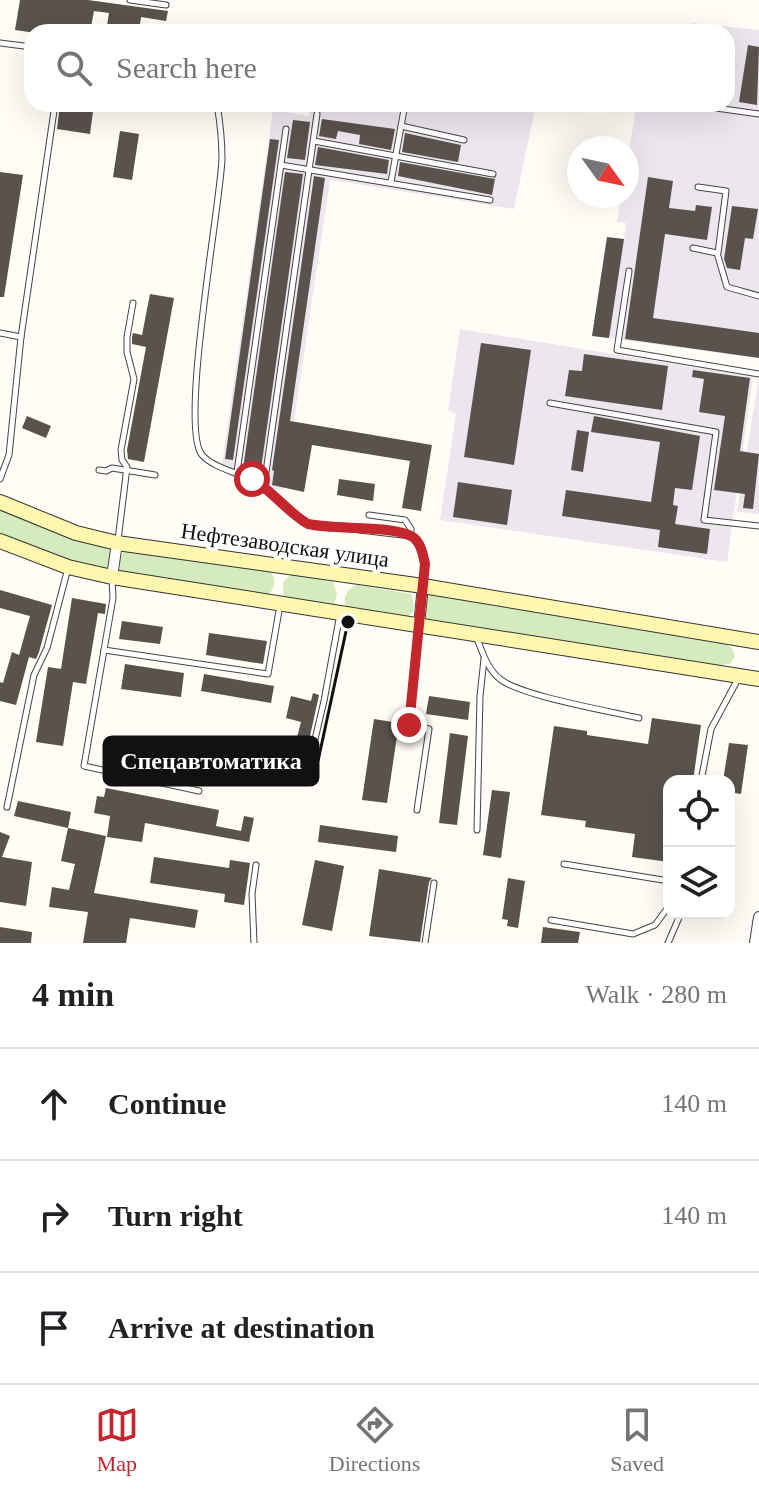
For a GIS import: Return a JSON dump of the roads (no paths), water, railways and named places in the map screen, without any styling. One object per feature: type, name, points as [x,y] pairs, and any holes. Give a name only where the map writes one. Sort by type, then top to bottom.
[{"type":"main road","name":"Нефтезаводская улица","points":[[0,502],[76,533],[117,543],[423,586],[759,642]]},
{"type":"main road","points":[[0,541],[68,567],[112,577],[759,679]]},
{"type":"street","points":[[112,577],[117,543]]},
{"type":"street","points":[[419,625],[423,586]]},
{"type":"street","points":[[755,943],[759,917]]},
{"type":"lane","points":[[130,0],[166,5]]},
{"type":"lane","points":[[0,43],[24,46]]},
{"type":"lane","points":[[735,111],[759,114]]},
{"type":"lane","points":[[0,479],[9,455],[21,337],[54,112]]},
{"type":"lane","points":[[218,112],[222,159],[195,389],[194,430],[197,447],[203,457],[218,466],[264,486],[296,517],[308,524],[411,536]]},
{"type":"lane","points":[[391,182],[404,112]]},
{"type":"lane","points":[[264,486],[317,114]]},
{"type":"lane","points":[[401,126],[464,140]]},
{"type":"lane","points":[[237,472],[286,129]]},
{"type":"lane","points":[[314,141],[493,174]]},
{"type":"lane","points":[[281,165],[490,200]]},
{"type":"lane","points":[[698,187],[726,191],[717,253],[727,287],[759,296]]},
{"type":"lane","points":[[693,248],[717,253]]},
{"type":"lane","points":[[629,271],[617,350],[759,374]]},
{"type":"lane","points":[[117,543],[127,471],[121,450],[134,379],[127,352],[133,303]]},
{"type":"lane","points":[[0,333],[21,337]]},
{"type":"lane","points":[[550,403],[716,432],[704,520],[759,526]]},
{"type":"lane","points":[[99,470],[112,468],[155,475]]},
{"type":"lane","points":[[369,515],[405,520],[411,529],[411,536],[422,550],[425,564],[423,586]]},
{"type":"lane","points":[[7,807],[34,675],[47,648],[68,567]]},
{"type":"lane","points":[[112,577],[113,598],[84,766],[199,791]]},
{"type":"lane","points":[[104,650],[268,674],[280,604]]},
{"type":"lane","points":[[307,773],[341,613]]},
{"type":"lane","points":[[417,810],[429,729],[409,725],[419,625]]},
{"type":"lane","points":[[475,635],[484,658],[499,679],[639,718]]},
{"type":"lane","points":[[477,830],[480,696],[484,658]]},
{"type":"lane","points":[[702,775],[711,729],[740,676]]},
{"type":"lane","points":[[564,864],[663,880]]},
{"type":"lane","points":[[254,943],[252,894],[256,865]]},
{"type":"lane","points":[[425,943],[434,883]]},
{"type":"lane","points":[[551,920],[633,934],[655,925],[663,914]]},
{"type":"lane","points":[[668,943],[678,919]]},
{"type":"place","name":"Спецавтоматика","points":[[348,622]]}]
